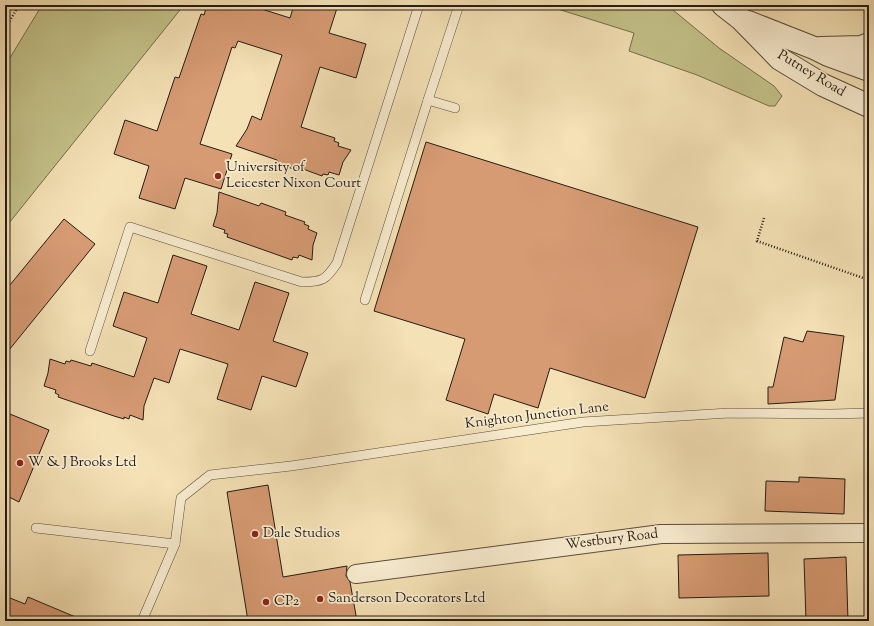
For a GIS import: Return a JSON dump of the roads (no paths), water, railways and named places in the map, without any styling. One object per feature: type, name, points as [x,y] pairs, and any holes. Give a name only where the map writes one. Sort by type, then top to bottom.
[{"type":"street","name":"Putney Road","points":[[723,5],[741,19],[780,59],[823,85],[869,106]]},
{"type":"street","name":"Putney Road","points":[[741,19],[828,55],[869,70]]},
{"type":"street","name":"Putney Road","points":[[814,48],[861,47],[869,44]]},
{"type":"street","name":"Westbury Road","points":[[356,574],[661,534],[869,533]]},
{"type":"lane","points":[[90,351],[130,227],[302,282],[318,282],[330,274],[337,263],[419,5]]},
{"type":"lane","points":[[365,300],[459,5]]},
{"type":"lane","points":[[428,100],[455,108]]},
{"type":"lane","name":"Knighton Junction Lane","points":[[176,544],[181,498],[210,475],[291,466],[583,422],[729,413],[869,413]]},
{"type":"lane","points":[[36,528],[176,544],[142,621]]},
{"type":"place","name":"University of Leicester Nixon Court","points":[[218,176]]},
{"type":"place","name":"W & J Brooks Ltd","points":[[20,463]]},
{"type":"place","name":"Dale Studios","points":[[255,534]]},
{"type":"place","name":"Sanderson Decorators Ltd","points":[[320,599]]},
{"type":"place","name":"CP2","points":[[266,602]]}]
